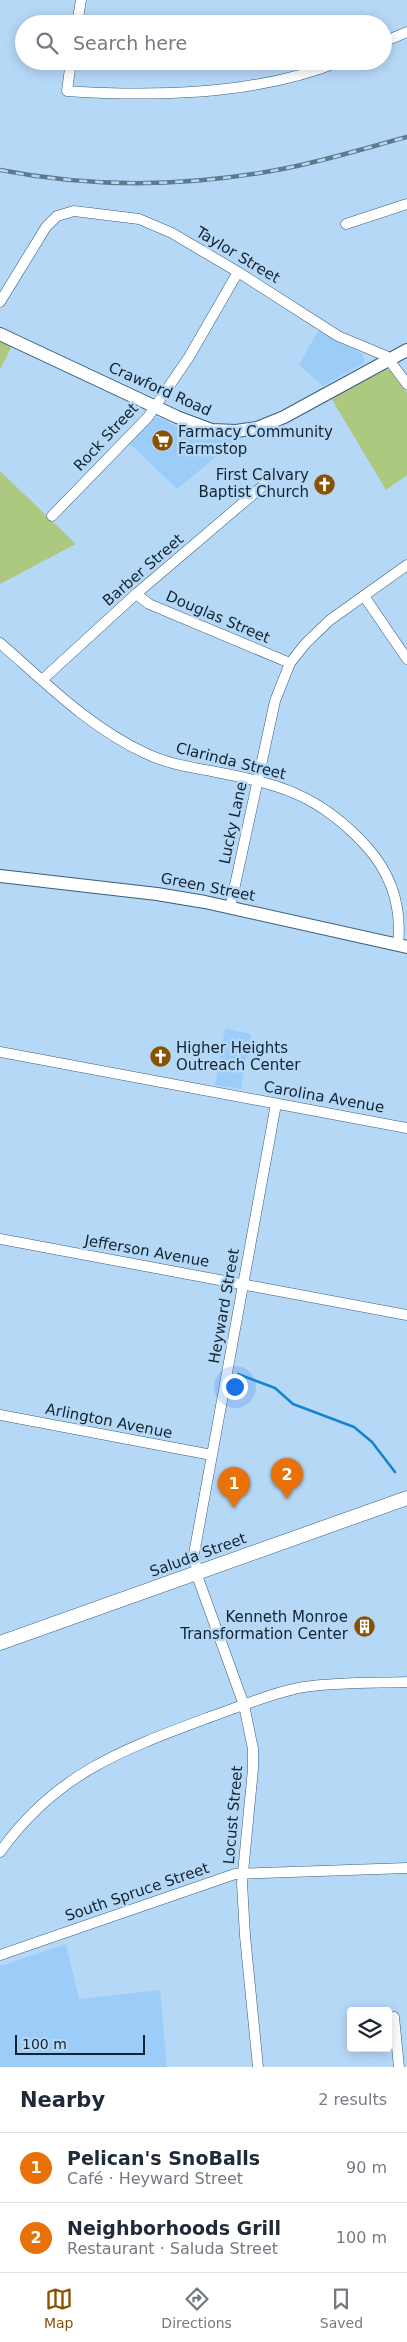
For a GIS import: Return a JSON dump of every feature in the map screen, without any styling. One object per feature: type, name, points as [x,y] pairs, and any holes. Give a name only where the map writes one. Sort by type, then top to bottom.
[{"type":"main road","name":"Saluda Street","points":[[0,1643],[407,1498]]},
{"type":"street","points":[[78,15],[80,0]]},
{"type":"street","points":[[392,38],[407,32]]},
{"type":"street","points":[[70,70],[67,90],[115,94],[152,94],[241,86],[292,77],[314,70]]},
{"type":"street","points":[[346,224],[407,204]]},
{"type":"street","name":"Taylor Street","points":[[0,302],[46,227],[60,214],[74,211],[139,219],[172,233],[238,272],[338,336],[388,358]]},
{"type":"street","name":"Rock Street","points":[[52,516],[130,436],[154,406],[189,358],[238,272]]},
{"type":"street","name":"Crawford Road","points":[[0,334],[200,427],[225,431],[246,430],[284,417],[388,358],[407,350]]},
{"type":"street","points":[[388,358],[407,384]]},
{"type":"street","name":"Barber Street","points":[[42,680],[136,594],[264,485]]},
{"type":"street","name":"Lucky Lane","points":[[230,908],[275,701],[290,663],[318,631],[407,565]]},
{"type":"street","name":"Douglas Street","points":[[136,594],[149,604],[290,663]]},
{"type":"street","points":[[364,596],[407,658]]},
{"type":"street","name":"Clarinda Street","points":[[0,643],[107,734],[148,755],[189,767],[257,780],[299,794],[326,809],[351,830],[371,852],[386,873],[394,891],[402,946]]},
{"type":"street","name":"Green Street","points":[[0,876],[157,894],[402,946]]},
{"type":"street","name":"Carolina Avenue","points":[[0,1052],[407,1128]]},
{"type":"street","name":"Heyward Street","points":[[197,1573],[194,1554],[276,1104]]},
{"type":"street","name":"Jefferson Avenue","points":[[0,1239],[407,1314]]},
{"type":"street","name":"Arlington Avenue","points":[[0,1415],[212,1455]]},
{"type":"street","name":"Locust Street","points":[[197,1573],[244,1705],[252,1740],[253,1769],[244,1874],[244,1918],[258,2067]]},
{"type":"street","points":[[0,1852],[35,1810],[85,1770],[142,1742],[244,1705],[304,1687],[407,1682]]},
{"type":"street","name":"South Spruce Street","points":[[0,1954],[218,1879],[244,1874],[407,1868]]},
{"type":"street","points":[[394,2017],[400,2067]]},
{"type":"shaded area","points":[[318,331],[363,354],[365,362],[323,386],[299,365]]},
{"type":"shaded area","points":[[157,417],[191,432],[210,437],[238,439],[177,489],[129,443],[151,419]]},
{"type":"shaded area","points":[[225,1029],[251,1034],[241,1089],[215,1085]]},
{"type":"shaded area","points":[[66,1944],[79,1999],[160,1990],[167,2067],[0,2067],[0,1966]]},
{"type":"green space","points":[[0,341],[12,346],[0,370]]},
{"type":"green space","points":[[380,369],[390,370],[407,393],[407,475],[386,490],[331,398]]},
{"type":"green space","points":[[0,471],[76,544],[0,584]]},
{"type":"waterway","points":[[238,1374],[275,1388],[293,1404],[354,1427],[372,1442],[395,1472]]},
{"type":"railway","points":[[0,170],[70,180],[141,183],[176,182],[247,175],[298,166],[407,137]]},
{"type":"place","name":"Farmacy Community Farmstop","points":[[162,441]]},
{"type":"place","name":"First Calvary Baptist Church","points":[[325,484]]},
{"type":"place","name":"Higher Heights Outreach Center","points":[[160,1057]]},
{"type":"place","name":"Neighborhoods Grill","points":[[287,1499]]},
{"type":"place","name":"Pelican's SnoBalls","points":[[234,1508]]},
{"type":"place","name":"Kenneth Monroe Transformation Center","points":[[364,1626]]}]
